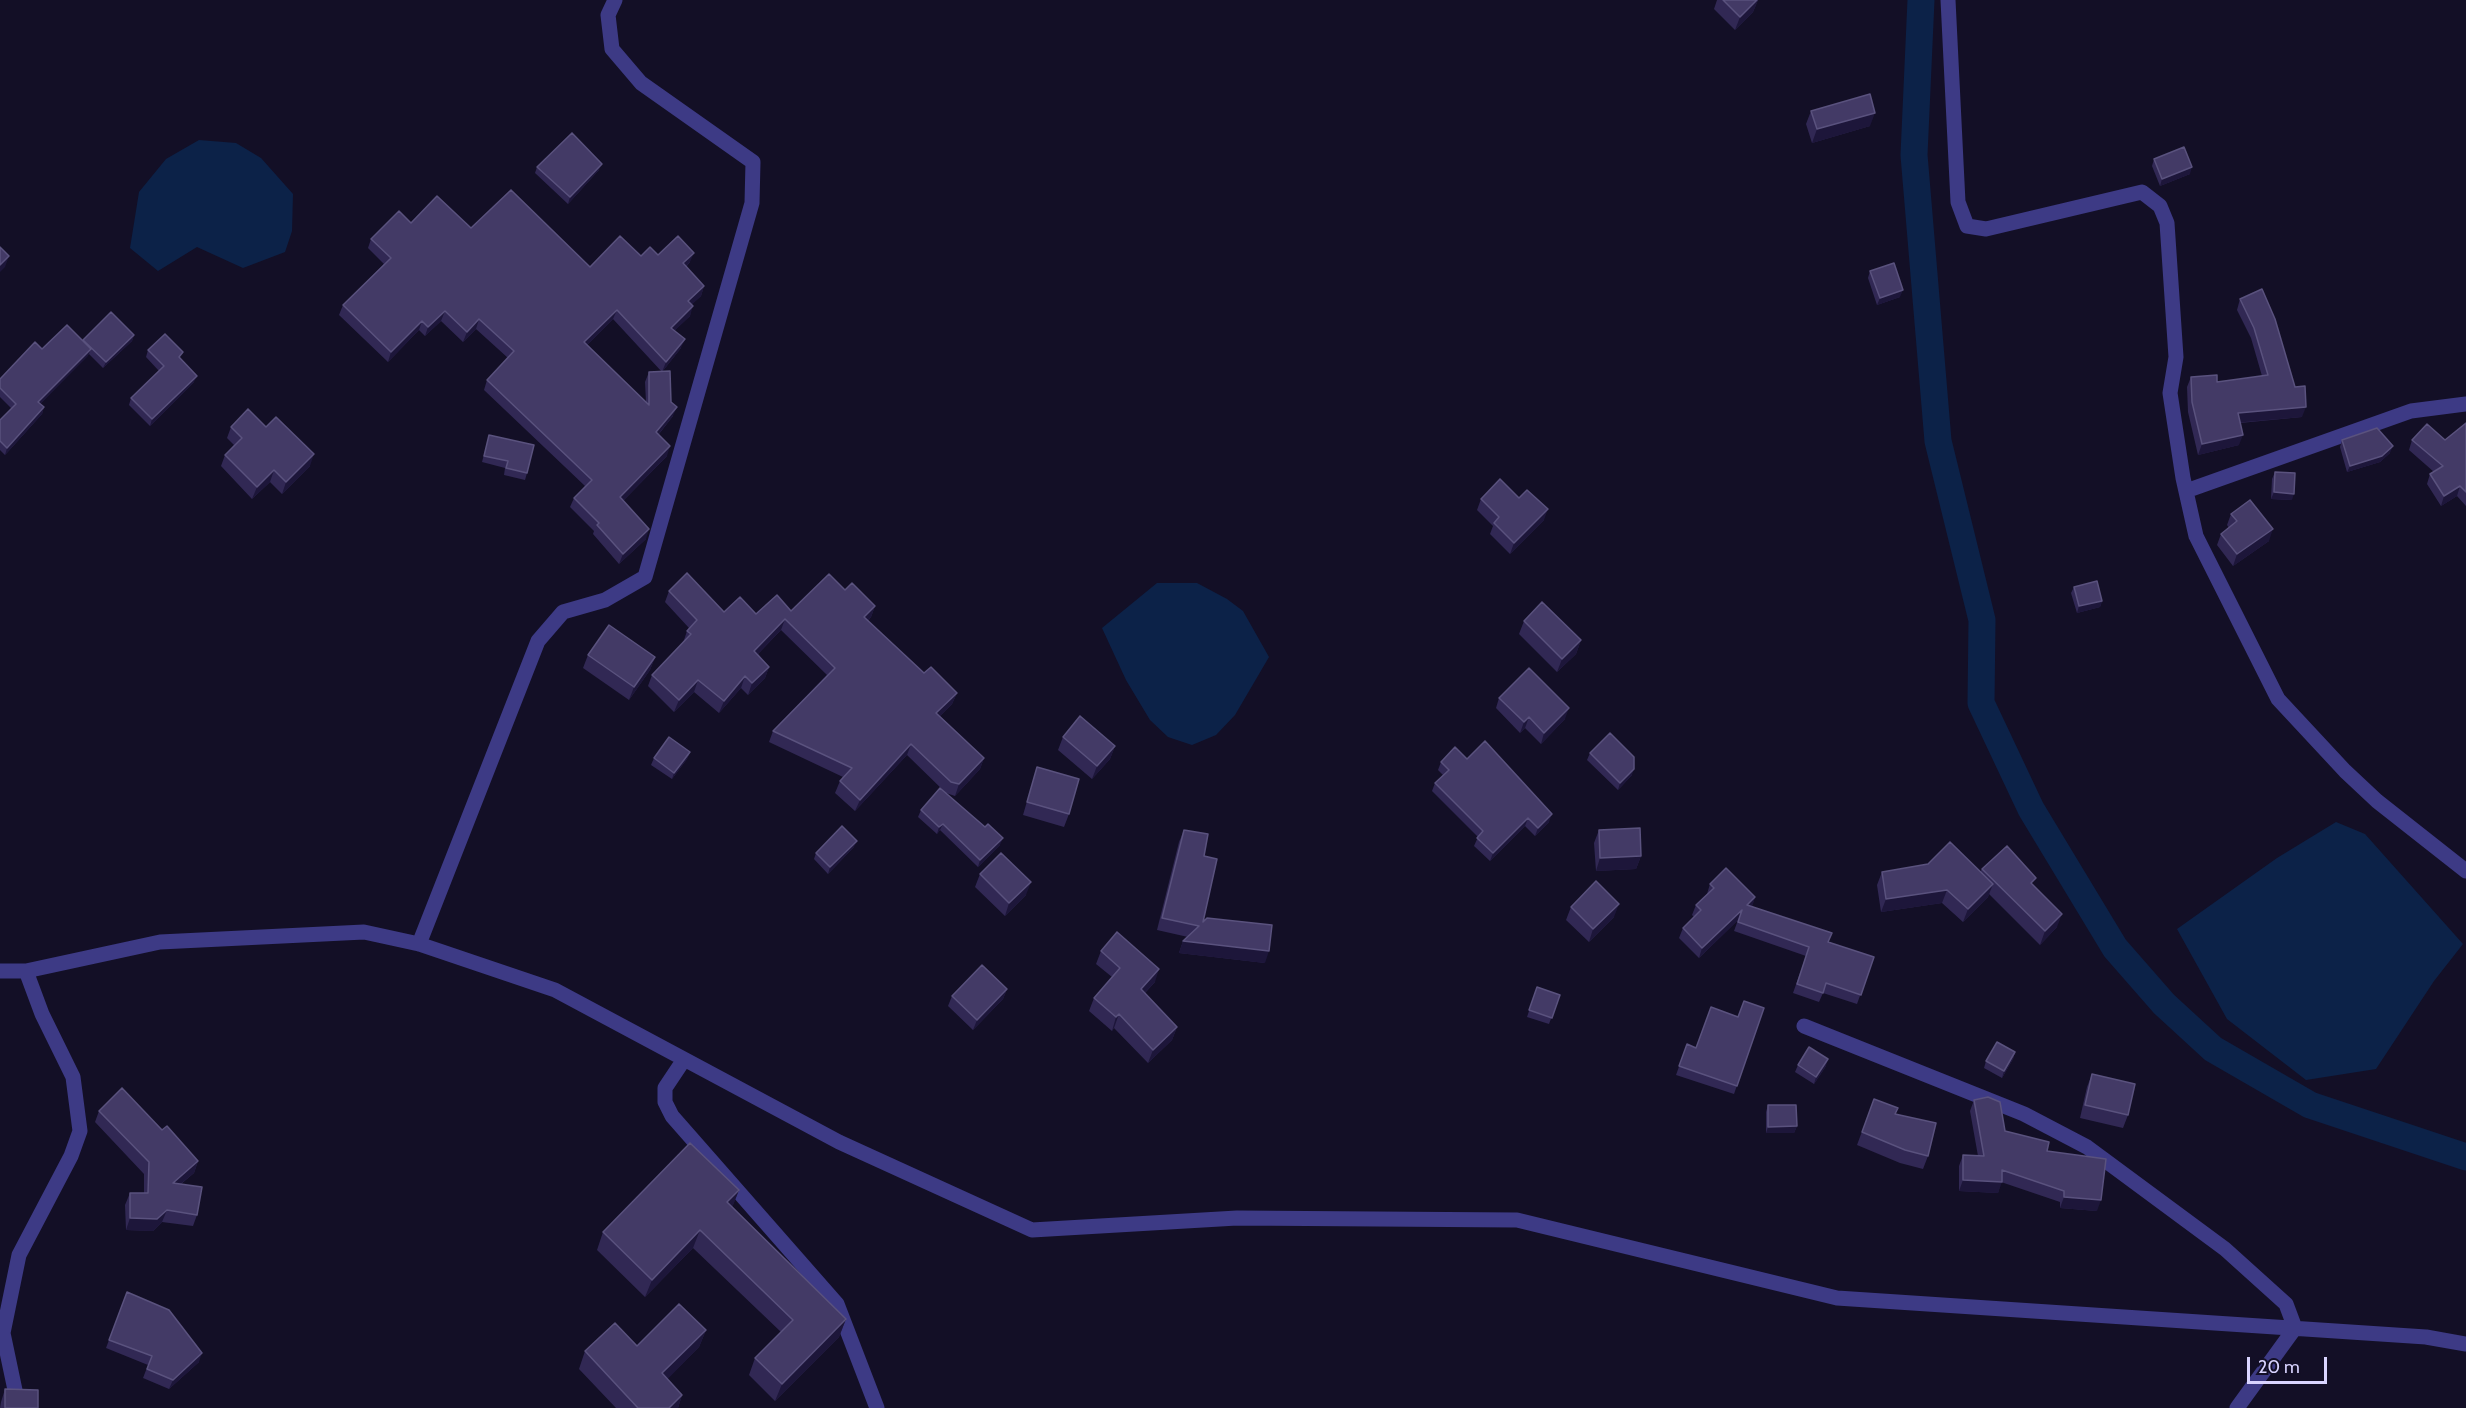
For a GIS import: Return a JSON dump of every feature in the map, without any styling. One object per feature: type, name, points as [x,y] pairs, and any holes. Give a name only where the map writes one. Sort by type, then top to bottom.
[{"type":"street","points":[[418,944],[538,640],[563,612],[605,600],[645,577],[752,203],[753,162],[641,83],[612,49],[608,15],[615,0]]},
{"type":"street","points":[[1948,0],[1958,202],[1967,226],[1986,229],[2142,192],[2160,206],[2167,223],[2176,357],[2170,393],[2196,536],[2278,699],[2345,771],[2377,801],[2466,871]]},
{"type":"street","points":[[2186,491],[2410,411],[2466,404]]},
{"type":"street","points":[[0,971],[26,970],[160,942],[364,932],[418,944],[555,990],[683,1061],[839,1142],[1032,1230],[1236,1218],[1517,1220],[1837,1298],[2426,1337],[2466,1344]]},
{"type":"street","points":[[15,1390],[3,1333],[19,1255],[71,1156],[80,1131],[73,1077],[42,1014],[26,970]]},
{"type":"street","points":[[1804,1026],[2024,1114],[2086,1147],[2225,1249],[2286,1304],[2295,1328]]},
{"type":"street","points":[[683,1061],[665,1088],[664,1102],[672,1116],[837,1304],[877,1408]]},
{"type":"street","points":[[2237,1408],[2295,1328]]},
{"type":"water","points":[[199,140],[236,143],[261,158],[293,194],[292,231],[285,252],[243,268],[197,247],[158,271],[130,248],[139,192],[166,159]]},
{"type":"water","points":[[1157,583],[1197,583],[1227,599],[1243,611],[1269,657],[1235,715],[1216,735],[1192,745],[1168,737],[1150,720],[1126,680],[1102,628]]},
{"type":"water","points":[[2336,822],[2365,834],[2463,944],[2434,981],[2376,1069],[2306,1080],[2227,1019],[2177,929],[2277,858]]},
{"type":"building","points":[[1723,0],[1757,0],[1740,17]]},
{"type":"building","points":[[1870,94],[1875,113],[1817,129],[1811,111]]},
{"type":"building","points":[[572,133],[602,164],[570,197],[537,167]]},
{"type":"building","points":[[2184,147],[2192,167],[2162,179],[2154,159]]},
{"type":"building","points":[[511,190],[590,267],[620,236],[641,256],[650,247],[658,255],[678,236],[694,253],[683,263],[704,286],[688,301],[693,306],[671,328],[685,339],[666,362],[617,310],[584,342],[649,405],[649,372],[670,371],[671,402],[677,407],[656,432],[670,446],[620,497],[649,529],[623,554],[597,525],[599,523],[574,498],[592,480],[487,380],[514,351],[479,319],[467,332],[445,311],[428,327],[422,321],[391,352],[343,305],[391,258],[371,239],[399,211],[411,223],[437,196],[471,228]]},
{"type":"building","points":[[0,247],[9,256],[0,265]]},
{"type":"building","points":[[1894,263],[1903,290],[1880,298],[1870,271]]},
{"type":"building","points":[[2262,289],[2275,319],[2295,387],[2305,386],[2306,407],[2238,413],[2243,435],[2202,444],[2192,402],[2191,377],[2217,375],[2217,382],[2268,375],[2254,328],[2240,299]]},
{"type":"building","points":[[111,312],[134,335],[106,362],[83,340]]},
{"type":"building","points":[[67,325],[91,349],[38,402],[44,407],[7,448],[0,441],[0,420],[16,404],[0,388],[0,379],[35,342],[42,349]]},
{"type":"building","points":[[165,334],[183,352],[179,357],[197,376],[152,419],[131,398],[164,366],[148,350]]},
{"type":"building","points":[[248,409],[266,427],[276,417],[314,454],[286,482],[274,470],[257,487],[225,455],[242,438],[231,427]]},
{"type":"building","points":[[2466,423],[2466,492],[2460,486],[2444,496],[2430,474],[2443,466],[2412,440],[2427,424],[2445,440]]},
{"type":"building","points":[[2377,428],[2393,446],[2382,456],[2350,466],[2342,440]]},
{"type":"building","points":[[489,435],[534,445],[527,473],[506,468],[508,461],[484,456]]},
{"type":"building","points":[[2275,472],[2295,473],[2294,494],[2274,492]]},
{"type":"building","points":[[1500,479],[1519,498],[1527,490],[1548,509],[1514,543],[1494,523],[1499,517],[1481,499]]},
{"type":"building","points":[[2250,500],[2273,529],[2237,554],[2221,534],[2237,521],[2231,514]]},
{"type":"building","points":[[687,573],[724,612],[740,597],[756,614],[777,595],[791,611],[829,574],[845,590],[852,583],[875,606],[864,617],[924,673],[931,667],[957,693],[936,713],[984,758],[959,784],[951,782],[911,744],[860,800],[840,781],[852,768],[773,731],[835,668],[785,619],[754,651],[769,667],[752,683],[745,676],[724,701],[698,680],[679,700],[652,675],[691,634],[687,631],[697,620],[669,591]]},
{"type":"building","points":[[2097,581],[2102,601],[2079,606],[2074,587]]},
{"type":"building","points":[[1542,602],[1581,640],[1562,659],[1524,621]]},
{"type":"building","points":[[609,625],[655,657],[634,687],[588,655]]},
{"type":"building","points":[[1529,668],[1569,708],[1544,733],[1529,717],[1524,722],[1499,698]]},
{"type":"building","points":[[1080,716],[1115,746],[1097,766],[1063,737]]},
{"type":"building","points":[[1610,733],[1634,757],[1634,769],[1620,783],[1590,753]]},
{"type":"building","points":[[669,737],[690,752],[674,773],[654,758]]},
{"type":"building","points":[[1485,741],[1552,814],[1538,828],[1528,818],[1493,853],[1477,838],[1483,831],[1435,783],[1449,770],[1441,762],[1455,747],[1467,759]]},
{"type":"building","points":[[1037,767],[1079,779],[1069,814],[1027,802]]},
{"type":"building","points":[[940,788],[985,827],[988,824],[1003,838],[980,860],[943,824],[939,827],[921,810]]},
{"type":"building","points":[[842,826],[857,841],[830,867],[816,853]]},
{"type":"building","points":[[1640,828],[1641,856],[1600,858],[1599,830]]},
{"type":"building","points":[[1184,830],[1208,834],[1204,856],[1217,859],[1203,922],[1207,918],[1272,925],[1269,951],[1183,941],[1199,926],[1162,918]]},
{"type":"building","points":[[1950,842],[1993,884],[1968,909],[1947,890],[1886,899],[1882,872],[1928,864]]},
{"type":"building","points":[[2007,846],[2036,878],[2031,883],[2062,914],[2045,931],[1982,869]]},
{"type":"building","points":[[1001,853],[1031,882],[1009,903],[980,874]]},
{"type":"building","points":[[1726,868],[1755,897],[1747,905],[1832,933],[1828,942],[1874,957],[1861,995],[1826,983],[1823,993],[1797,984],[1809,947],[1738,922],[1742,910],[1702,948],[1683,928],[1701,910],[1696,905],[1714,888],[1710,884]]},
{"type":"building","points":[[1596,881],[1619,904],[1593,929],[1571,907]]},
{"type":"building","points":[[1117,932],[1159,969],[1141,989],[1177,1027],[1153,1050],[1119,1014],[1116,1017],[1094,998],[1120,968],[1101,951]]},
{"type":"building","points":[[982,965],[1007,989],[977,1020],[952,996]]},
{"type":"building","points":[[1537,987],[1560,995],[1552,1018],[1529,1010]]},
{"type":"building","points":[[1744,1001],[1764,1008],[1737,1086],[1679,1066],[1687,1044],[1696,1048],[1711,1007],[1738,1017]]},
{"type":"building","points":[[1997,1042],[2015,1052],[2004,1071],[1986,1061]]},
{"type":"building","points":[[1809,1047],[1828,1059],[1816,1077],[1798,1065]]},
{"type":"building","points":[[2092,1074],[2135,1084],[2128,1115],[2085,1105]]},
{"type":"building","points":[[122,1088],[162,1130],[167,1126],[198,1161],[173,1183],[202,1187],[197,1215],[167,1210],[157,1219],[130,1218],[130,1193],[148,1193],[149,1162],[99,1111]]},
{"type":"building","points":[[1988,1097],[2000,1102],[2005,1131],[2049,1142],[2047,1151],[2106,1159],[2101,1200],[2064,1197],[2064,1191],[2002,1170],[2002,1182],[1963,1180],[1963,1155],[1984,1156],[1974,1100]]},
{"type":"building","points":[[1874,1099],[1898,1108],[1895,1114],[1936,1123],[1928,1156],[1905,1150],[1862,1132]]},
{"type":"building","points":[[1768,1105],[1796,1105],[1797,1126],[1768,1127]]},
{"type":"building","points":[[690,1143],[739,1190],[727,1202],[846,1319],[782,1384],[755,1358],[793,1320],[700,1230],[652,1280],[603,1232]]},
{"type":"building","points":[[127,1292],[169,1310],[202,1353],[173,1380],[147,1369],[152,1356],[109,1340]]},
{"type":"building","points":[[679,1304],[706,1330],[662,1373],[682,1395],[669,1408],[638,1408],[585,1351],[615,1323],[637,1346]]},
{"type":"building","points":[[5,1389],[38,1390],[38,1408],[5,1408]]},
{"type":"waterway","points":[[1921,0],[1914,155],[1938,441],[1982,620],[1981,703],[2031,809],[2115,948],[2164,1004],[2213,1049],[2310,1105],[2466,1157]]}]
